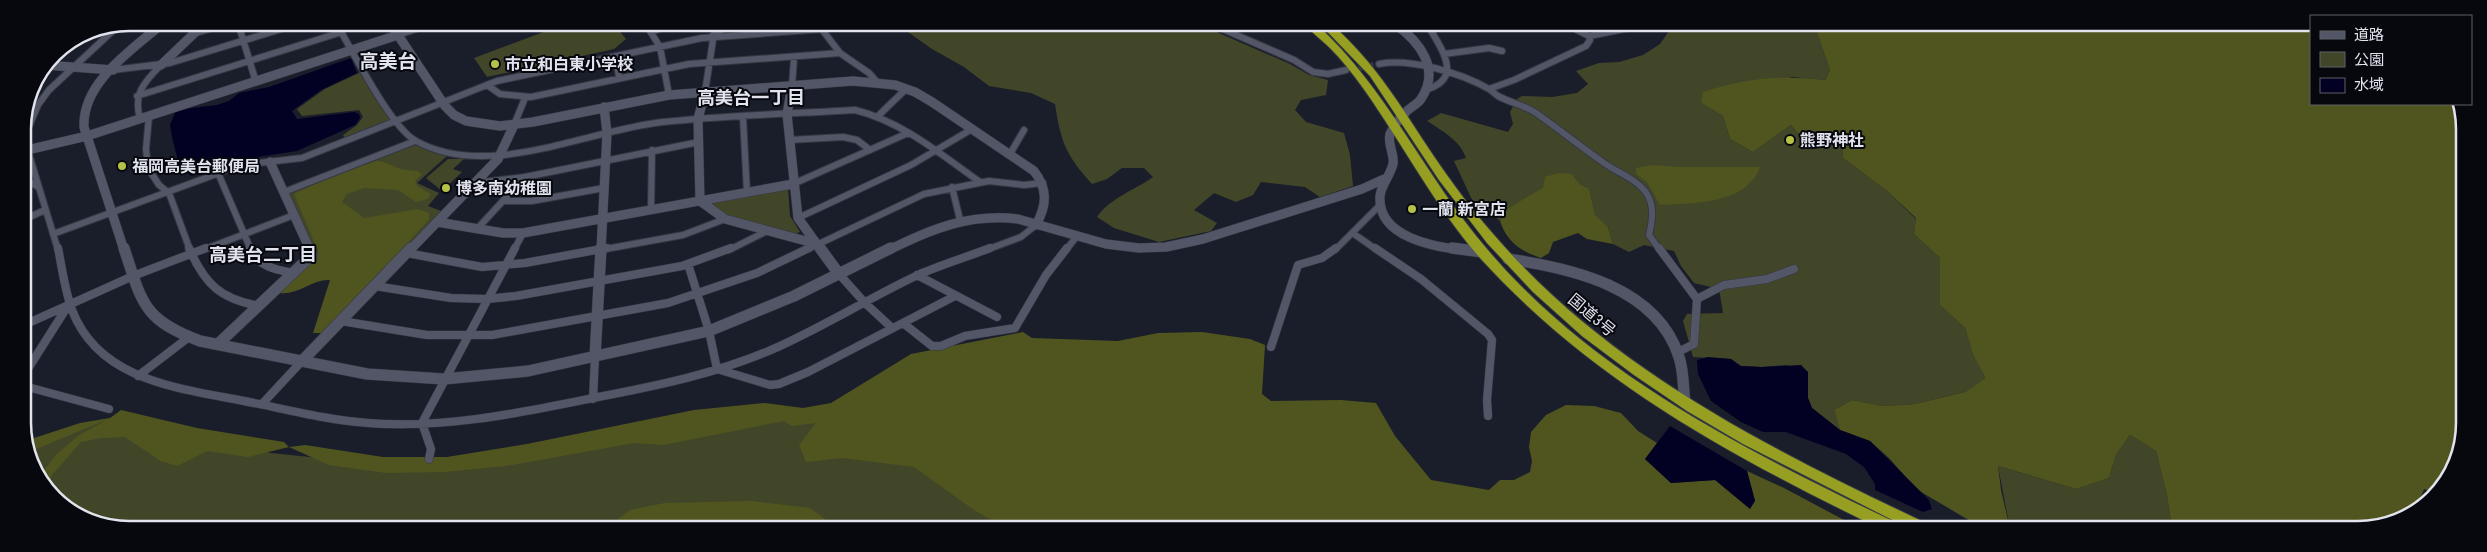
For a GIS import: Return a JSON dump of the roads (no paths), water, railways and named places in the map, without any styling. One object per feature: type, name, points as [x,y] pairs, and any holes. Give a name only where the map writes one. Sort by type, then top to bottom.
[{"type":"highway","name":"国道3号","points":[[1317,31],[1346,59],[1451,212],[1482,252],[1520,292],[1624,378],[1719,439],[1771,468],[1880,521]]},
{"type":"highway","name":"国道3号","points":[[1332,31],[1366,64],[1452,192],[1508,259],[1576,326],[1642,376],[1780,459],[1908,521]]},
{"type":"street","points":[[154,31],[113,70],[87,102],[83,113],[87,136],[133,276],[146,307],[159,322],[189,337],[367,374],[444,379],[528,370],[709,332],[750,316],[929,230],[960,220],[1003,217],[1114,245],[1139,248],[1166,247],[1203,239],[1362,189],[1384,179]]},
{"type":"street","points":[[201,31],[194,33],[143,83],[137,96],[136,108],[144,118],[146,164],[167,192],[197,268],[213,287],[234,301],[259,306]]},
{"type":"street","points":[[241,31],[256,82]]},
{"type":"street","points":[[54,66],[113,70],[161,65],[274,31]]},
{"type":"street","points":[[31,165],[53,234],[70,303],[89,342],[108,360],[138,376],[176,387],[326,417],[369,422],[422,423],[495,417],[664,384],[718,369],[780,346],[917,275],[1021,237],[1036,225],[1044,211],[1047,196],[1043,184],[1034,171],[932,102],[906,89],[877,82],[669,94],[514,125],[500,126],[471,122],[454,115],[442,103],[395,31]]},
{"type":"street","points":[[31,149],[87,136],[354,51],[410,31]]},
{"type":"street","points":[[711,37],[720,31]]},
{"type":"street","points":[[53,234],[240,165],[302,158],[498,81],[711,37],[786,31]]},
{"type":"street","points":[[825,31],[840,53],[869,73],[877,82]]},
{"type":"street","points":[[1226,31],[1294,60],[1313,72],[1328,74],[1346,70]]},
{"type":"street","points":[[1405,31],[1422,47],[1428,66],[1425,90],[1419,101],[1402,115],[1388,140],[1394,154],[1393,165],[1384,179],[1380,204],[1393,226],[1405,236],[1420,242],[1482,252]]},
{"type":"street","points":[[1425,90],[1438,88],[1445,82],[1448,72],[1444,54],[1430,31]]},
{"type":"street","points":[[1579,31],[1589,36],[1614,31]]},
{"type":"street","points":[[137,96],[342,32],[395,122],[415,141],[456,155],[500,156],[660,122],[855,110],[879,115],[892,121],[980,182]]},
{"type":"street","points":[[651,32],[660,47],[669,94]]},
{"type":"street","points":[[33,113],[48,90],[108,34]]},
{"type":"street","points":[[1489,89],[1533,73],[1576,48],[1584,48],[1590,40],[1589,36]]},
{"type":"street","points":[[700,201],[698,119],[705,92],[713,40],[711,37]]},
{"type":"street","points":[[1444,54],[1489,48],[1502,51]]},
{"type":"street","points":[[487,85],[500,94],[526,98],[689,64],[794,58],[840,53]]},
{"type":"street","points":[[616,56],[619,78]]},
{"type":"street","points":[[794,58],[787,114],[798,218],[839,274],[865,303],[892,328]]},
{"type":"street","points":[[1379,64],[1389,62],[1428,66],[1489,89],[1498,96],[1521,104],[1537,114],[1605,164],[1638,184],[1648,196],[1653,215],[1649,236],[1697,299],[1696,338],[1694,344],[1678,352]]},
{"type":"street","points":[[879,115],[906,89]]},
{"type":"street","points":[[262,404],[500,156],[526,98]]},
{"type":"street","points":[[593,399],[607,132],[604,107]]},
{"type":"street","points":[[743,117],[747,193]]},
{"type":"street","points":[[798,218],[911,165],[972,129]]},
{"type":"street","points":[[1010,154],[1024,130]]},
{"type":"street","points":[[437,222],[503,233],[523,232],[747,193],[793,184],[908,133]]},
{"type":"street","points":[[789,140],[842,137],[857,140],[870,150]]},
{"type":"street","points":[[284,192],[415,141]]},
{"type":"street","points":[[475,183],[525,177],[699,142]]},
{"type":"street","points":[[651,210],[652,150]]},
{"type":"street","points":[[218,344],[312,254],[270,162]]},
{"type":"street","points":[[218,173],[253,255],[268,268],[294,273]]},
{"type":"street","points":[[477,229],[525,177]]},
{"type":"street","points":[[31,182],[38,187]]},
{"type":"street","points":[[341,322],[427,335],[467,336],[530,329],[668,304],[757,272],[909,200],[952,187],[980,182],[1043,184]]},
{"type":"street","points":[[952,187],[960,220]]},
{"type":"street","points":[[503,201],[532,201],[604,188]]},
{"type":"street","points":[[700,201],[725,219],[816,244]]},
{"type":"street","points":[[1271,347],[1298,265],[1305,261],[1322,258],[1354,234],[1380,204]]},
{"type":"street","points":[[31,217],[46,210]]},
{"type":"street","points":[[31,322],[133,276],[294,215]]},
{"type":"street","points":[[407,253],[482,267],[505,265],[684,235],[725,219]]},
{"type":"street","points":[[375,286],[451,298],[487,299],[599,282],[688,264],[728,250],[767,231]]},
{"type":"street","points":[[429,460],[431,448],[422,423],[523,232]]},
{"type":"street","points":[[1354,234],[1421,278],[1488,334],[1492,340],[1487,400],[1488,416]]},
{"type":"street","points":[[903,323],[932,346],[941,346],[965,336],[1015,328],[1046,275],[1077,236]]},
{"type":"street","points":[[1508,259],[1533,262],[1600,280],[1629,295],[1656,318],[1678,352],[1685,403]]},
{"type":"street","points":[[688,264],[709,332],[718,369]]},
{"type":"street","points":[[1697,299],[1724,285],[1767,279],[1794,269]]},
{"type":"street","points":[[917,275],[997,317]]},
{"type":"street","points":[[718,369],[770,385],[779,384],[808,372],[955,296]]},
{"type":"street","points":[[31,364],[70,303]]},
{"type":"street","points":[[138,376],[189,337]]},
{"type":"street","points":[[31,388],[109,409]]},
{"type":"water","points":[[351,58],[357,73],[321,90],[292,111],[297,119],[354,112],[359,114],[360,118],[355,125],[297,151],[245,159],[191,176],[179,165],[170,125],[176,110],[217,105],[229,101],[239,93],[269,87]]},
{"type":"water","points":[[1708,357],[1731,359],[1741,366],[1801,365],[1808,372],[1808,398],[1812,408],[1840,430],[1870,441],[1929,500],[1932,509],[1923,512],[1875,490],[1875,484],[1864,467],[1846,454],[1786,432],[1763,432],[1741,422],[1711,401],[1698,374],[1697,360]]},
{"type":"water","points":[[1670,426],[1747,471],[1755,501],[1750,509],[1715,480],[1671,483],[1645,459]]},
{"type":"tunnel","points":[[1350,70],[1379,64]]},
{"type":"place","name":"市立和白東小学校","points":[[495,64]]},
{"type":"place","name":"熊野神社","points":[[1790,140]]},
{"type":"place","name":"福岡高美台郵便局","points":[[122,166]]},
{"type":"place","name":"博多南幼稚園","points":[[446,188]]},
{"type":"place","name":"一蘭 新宮店","points":[[1412,209]]},
{"type":"district","name":"高美台","points":[[388,61]]},
{"type":"district","name":"高美台一丁目","points":[[751,97]]},
{"type":"district","name":"高美台二丁目","points":[[263,254]]}]
